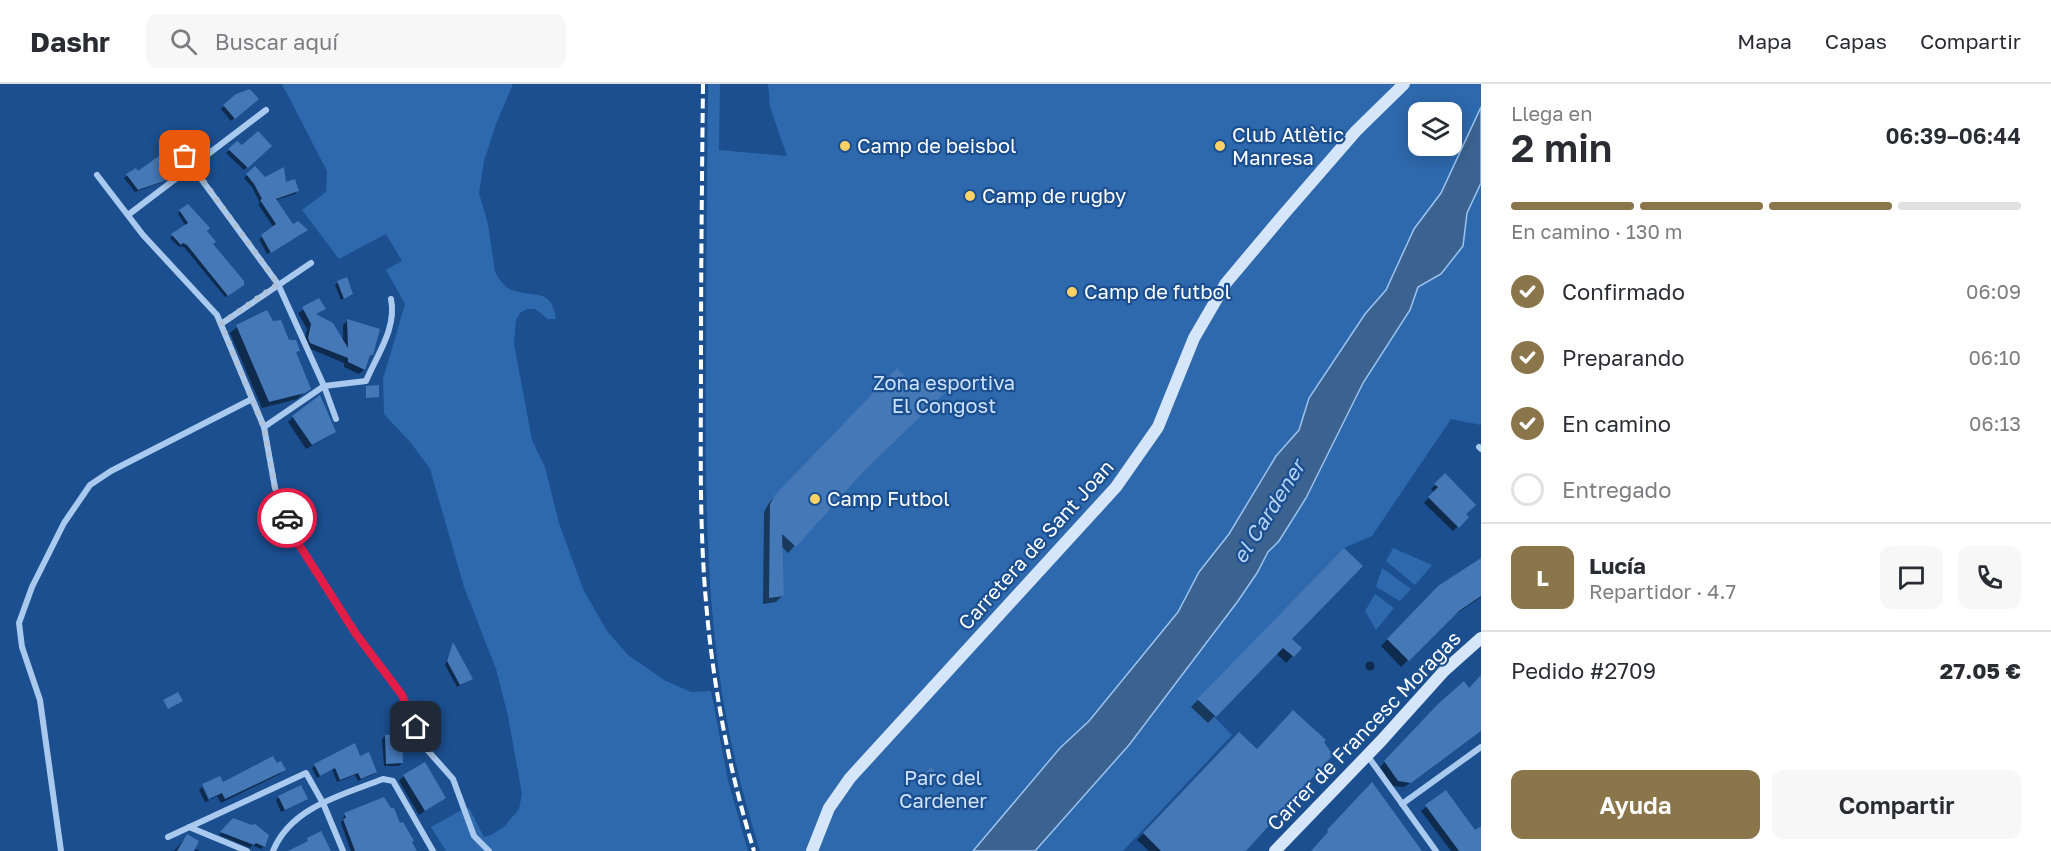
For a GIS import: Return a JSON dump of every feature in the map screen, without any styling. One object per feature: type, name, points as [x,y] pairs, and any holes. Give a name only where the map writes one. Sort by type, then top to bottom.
[{"type":"street","name":"Carretera de Sant Joan","points":[[812,851],[829,808],[850,778],[1116,487],[1158,427],[1194,338],[1226,283],[1356,131],[1404,84]]},
{"type":"street","points":[[128,215],[266,110]]},
{"type":"street","points":[[177,146],[278,284],[324,386],[336,419]]},
{"type":"street","points":[[97,175],[143,235],[217,315],[264,428],[275,488],[296,540],[356,634],[402,695],[422,744],[453,779],[474,836],[489,851]]},
{"type":"street","points":[[221,324],[311,263]]},
{"type":"street","points":[[264,428],[324,386],[366,381],[391,326],[393,311],[391,299]]},
{"type":"street","points":[[61,851],[40,700],[22,647],[19,623],[32,587],[64,523],[90,485],[111,471],[252,399]]},
{"type":"street","name":"Carrer de Francesc Moragas","points":[[1275,851],[1444,671],[1481,638]]},
{"type":"street","points":[[1402,804],[1481,747]]},
{"type":"street","points":[[1367,755],[1436,851]]},
{"type":"street","points":[[168,837],[306,773],[323,803],[343,851]]},
{"type":"street","points":[[273,851],[279,836],[302,814],[383,779],[393,780],[433,851]]},
{"type":"street","points":[[189,827],[247,851]]},
{"type":"green space","points":[[282,84],[513,84],[496,124],[484,161],[479,193],[488,224],[495,272],[509,289],[546,298],[554,309],[556,319],[548,319],[535,309],[527,309],[520,313],[516,320],[514,344],[532,440],[545,467],[559,523],[583,589],[607,631],[628,655],[666,681],[691,692],[711,691],[728,781],[748,851],[446,851],[431,827],[469,808],[484,837],[504,827],[519,809],[522,794],[508,716],[496,669],[464,587],[430,469],[411,443],[384,414],[383,379],[405,304],[386,270],[402,261],[386,234],[339,259],[302,210],[326,192],[327,171]]},
{"type":"green space","name":"Zona esportiva El Congost","points":[[708,84],[720,84],[719,150],[787,156],[770,107],[768,84],[1481,84],[1481,107],[1462,150],[1462,102],[1408,102],[1408,156],[1459,156],[1441,193],[1414,229],[1386,290],[1365,314],[1309,398],[1299,430],[1276,456],[1229,534],[1199,572],[1178,612],[1089,721],[1060,748],[973,851],[760,851],[740,782],[725,712],[718,665],[710,588],[706,434]]},
{"type":"green space","points":[[1481,183],[1481,425],[1451,419],[1372,536],[1344,548],[1197,699],[1232,735],[1123,851],[1035,851],[1129,745],[1238,601],[1268,552],[1279,541],[1306,498],[1363,383],[1410,310],[1418,287],[1441,274],[1462,246],[1467,213]]},
{"type":"green space","points":[[1393,548],[1432,565],[1415,585],[1386,561]]},
{"type":"green space","points":[[1382,568],[1411,589],[1400,601],[1376,587]]},
{"type":"green space","points":[[1375,594],[1394,608],[1376,630],[1365,611]]},
{"type":"water","name":"el Cardener","points":[[1481,107],[1481,183],[1467,213],[1463,246],[1441,274],[1418,287],[1410,310],[1363,383],[1306,498],[1279,541],[1268,552],[1238,601],[1129,745],[1035,851],[973,851],[1060,748],[1089,721],[1178,612],[1199,572],[1229,534],[1276,456],[1299,430],[1309,398],[1365,314],[1386,290],[1414,229],[1441,193],[1458,156],[1462,156],[1462,148]]},
{"type":"building","points":[[250,89],[259,99],[235,119],[223,105],[236,94]]},
{"type":"building","points":[[258,131],[272,146],[248,168],[228,149],[237,141],[242,145]]},
{"type":"building","points":[[170,148],[180,163],[164,175],[167,179],[164,181],[138,190],[126,174],[136,168],[138,171]]},
{"type":"building","points":[[255,166],[265,177],[284,167],[286,182],[295,179],[299,191],[276,199],[293,224],[298,221],[308,230],[271,253],[261,235],[276,224],[246,174]]},
{"type":"building","points":[[188,204],[210,228],[207,231],[216,242],[213,244],[244,281],[244,285],[228,296],[187,245],[183,243],[181,245],[171,234],[188,223],[179,210]]},
{"type":"building","points":[[347,277],[353,294],[344,299],[337,281]]},
{"type":"building","points":[[319,298],[326,309],[316,314],[333,323],[348,348],[347,319],[380,329],[373,355],[370,355],[365,370],[348,362],[348,358],[310,343],[308,338],[311,324],[302,307]]},
{"type":"building","points":[[267,310],[273,321],[281,320],[289,340],[296,340],[300,351],[296,352],[311,389],[305,393],[269,402],[236,325]]},
{"type":"building","points":[[897,368],[911,383],[955,383],[863,472],[796,547],[782,534],[784,596],[769,598],[770,504],[775,495]]},
{"type":"building","points":[[379,385],[379,397],[366,398],[366,386]]},
{"type":"building","points":[[320,395],[336,432],[312,445],[292,416]]},
{"type":"building","points":[[1445,473],[1476,505],[1466,514],[1469,517],[1459,528],[1428,497],[1438,487],[1434,484]]},
{"type":"building","points":[[1344,548],[1363,566],[1292,639],[1302,648],[1294,657],[1283,648],[1216,717],[1197,699]]},
{"type":"building","points":[[1481,558],[1481,596],[1459,611],[1409,661],[1387,639],[1438,586]]},
{"type":"building","points":[[453,642],[473,679],[460,685],[447,661]]},
{"type":"building","points":[[1481,675],[1481,731],[1411,783],[1398,781],[1384,761],[1438,704],[1464,681],[1469,688]]},
{"type":"building","points":[[178,692],[183,701],[168,709],[163,700]]},
{"type":"building","points":[[1293,710],[1326,740],[1324,742],[1333,755],[1246,851],[1161,851],[1143,833],[1239,732],[1257,749]]},
{"type":"building","points":[[402,734],[403,763],[386,764],[385,735]]},
{"type":"building","points":[[355,743],[360,756],[369,752],[377,772],[361,779],[358,773],[340,780],[335,768],[320,776],[314,764]]},
{"type":"building","points":[[273,756],[277,763],[281,761],[286,770],[225,799],[222,793],[209,799],[202,784],[220,776],[223,782]]},
{"type":"building","points":[[425,762],[446,798],[425,811],[403,775]]},
{"type":"building","points":[[931,767],[939,776],[928,787],[919,779]]},
{"type":"building","points":[[1372,782],[1422,851],[1311,851],[1328,832],[1327,830]]},
{"type":"building","points":[[301,785],[308,799],[285,810],[278,796]]},
{"type":"building","points":[[1446,790],[1475,830],[1481,826],[1481,851],[1459,851],[1425,805]]},
{"type":"building","points":[[384,797],[391,808],[394,808],[400,823],[403,822],[417,851],[355,851],[343,819],[346,818],[344,813]]},
{"type":"building","points":[[233,818],[255,824],[269,835],[265,847],[220,832]]},
{"type":"building","points":[[321,831],[331,851],[288,851],[308,841],[307,838]]},
{"type":"building","points":[[187,834],[199,841],[194,851],[177,851]]},
{"type":"railway","points":[[703,84],[701,512],[704,572],[709,633],[723,728],[754,851]]},
{"type":"way so far","points":[[185,156],[278,284],[221,324],[264,428],[275,488],[287,518]]},
{"type":"place","name":"Camp de beisbol","points":[[845,146]]},
{"type":"place","name":"Club Atlètic Manresa","points":[[1220,146]]},
{"type":"place","name":"Camp de rugby","points":[[970,196]]},
{"type":"place","name":"Camp de futbol","points":[[1072,292]]},
{"type":"place","name":"Camp Futbol","points":[[815,499]]},
{"type":"route","points":[[287,518],[296,540],[356,634],[402,695],[416,727]]},
{"type":"park label","name":"Parc del Cardener","points":[[943,790]]}]
